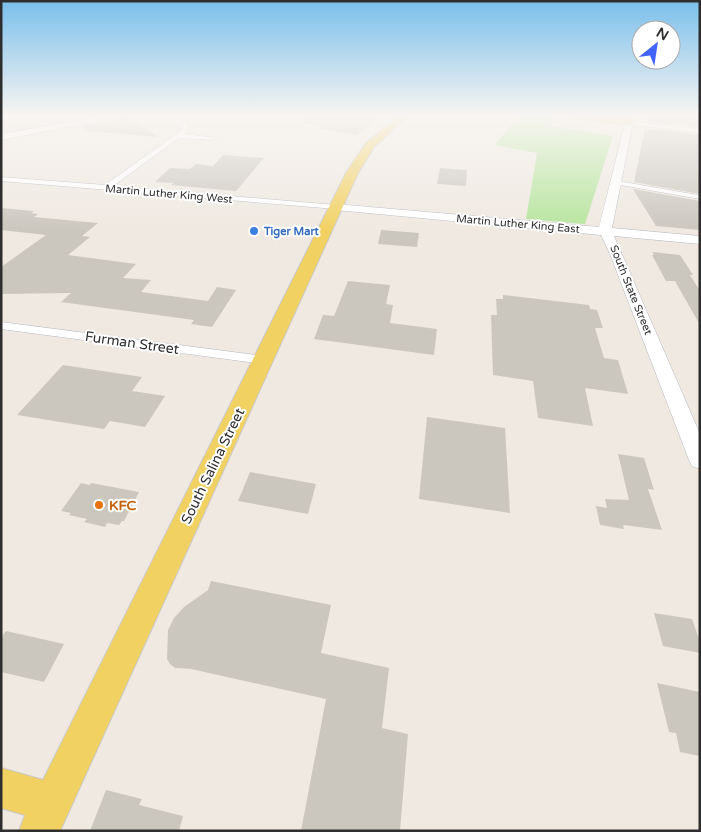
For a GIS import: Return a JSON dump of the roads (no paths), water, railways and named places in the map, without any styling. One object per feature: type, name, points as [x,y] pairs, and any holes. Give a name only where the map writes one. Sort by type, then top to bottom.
[{"type":"main road","name":"South Salina Street","points":[[46,817],[352,173],[364,154]]},
{"type":"main road","points":[[1,788],[46,817]]},
{"type":"street","points":[[106,188],[153,154]]},
{"type":"street","name":"South State Street","points":[[622,154],[605,224],[606,232],[617,254],[700,460]]},
{"type":"street","name":"Martin Luther King West","points":[[1,179],[336,207]]},
{"type":"street","points":[[615,182],[698,197]]},
{"type":"street","name":"Martin Luther King East","points":[[336,207],[700,240]]},
{"type":"street","name":"Furman Street","points":[[1,325],[264,360]]},
{"type":"place","name":"Tiger Mart","points":[[254,231]]},
{"type":"place","name":"KFC","points":[[99,505]]}]
